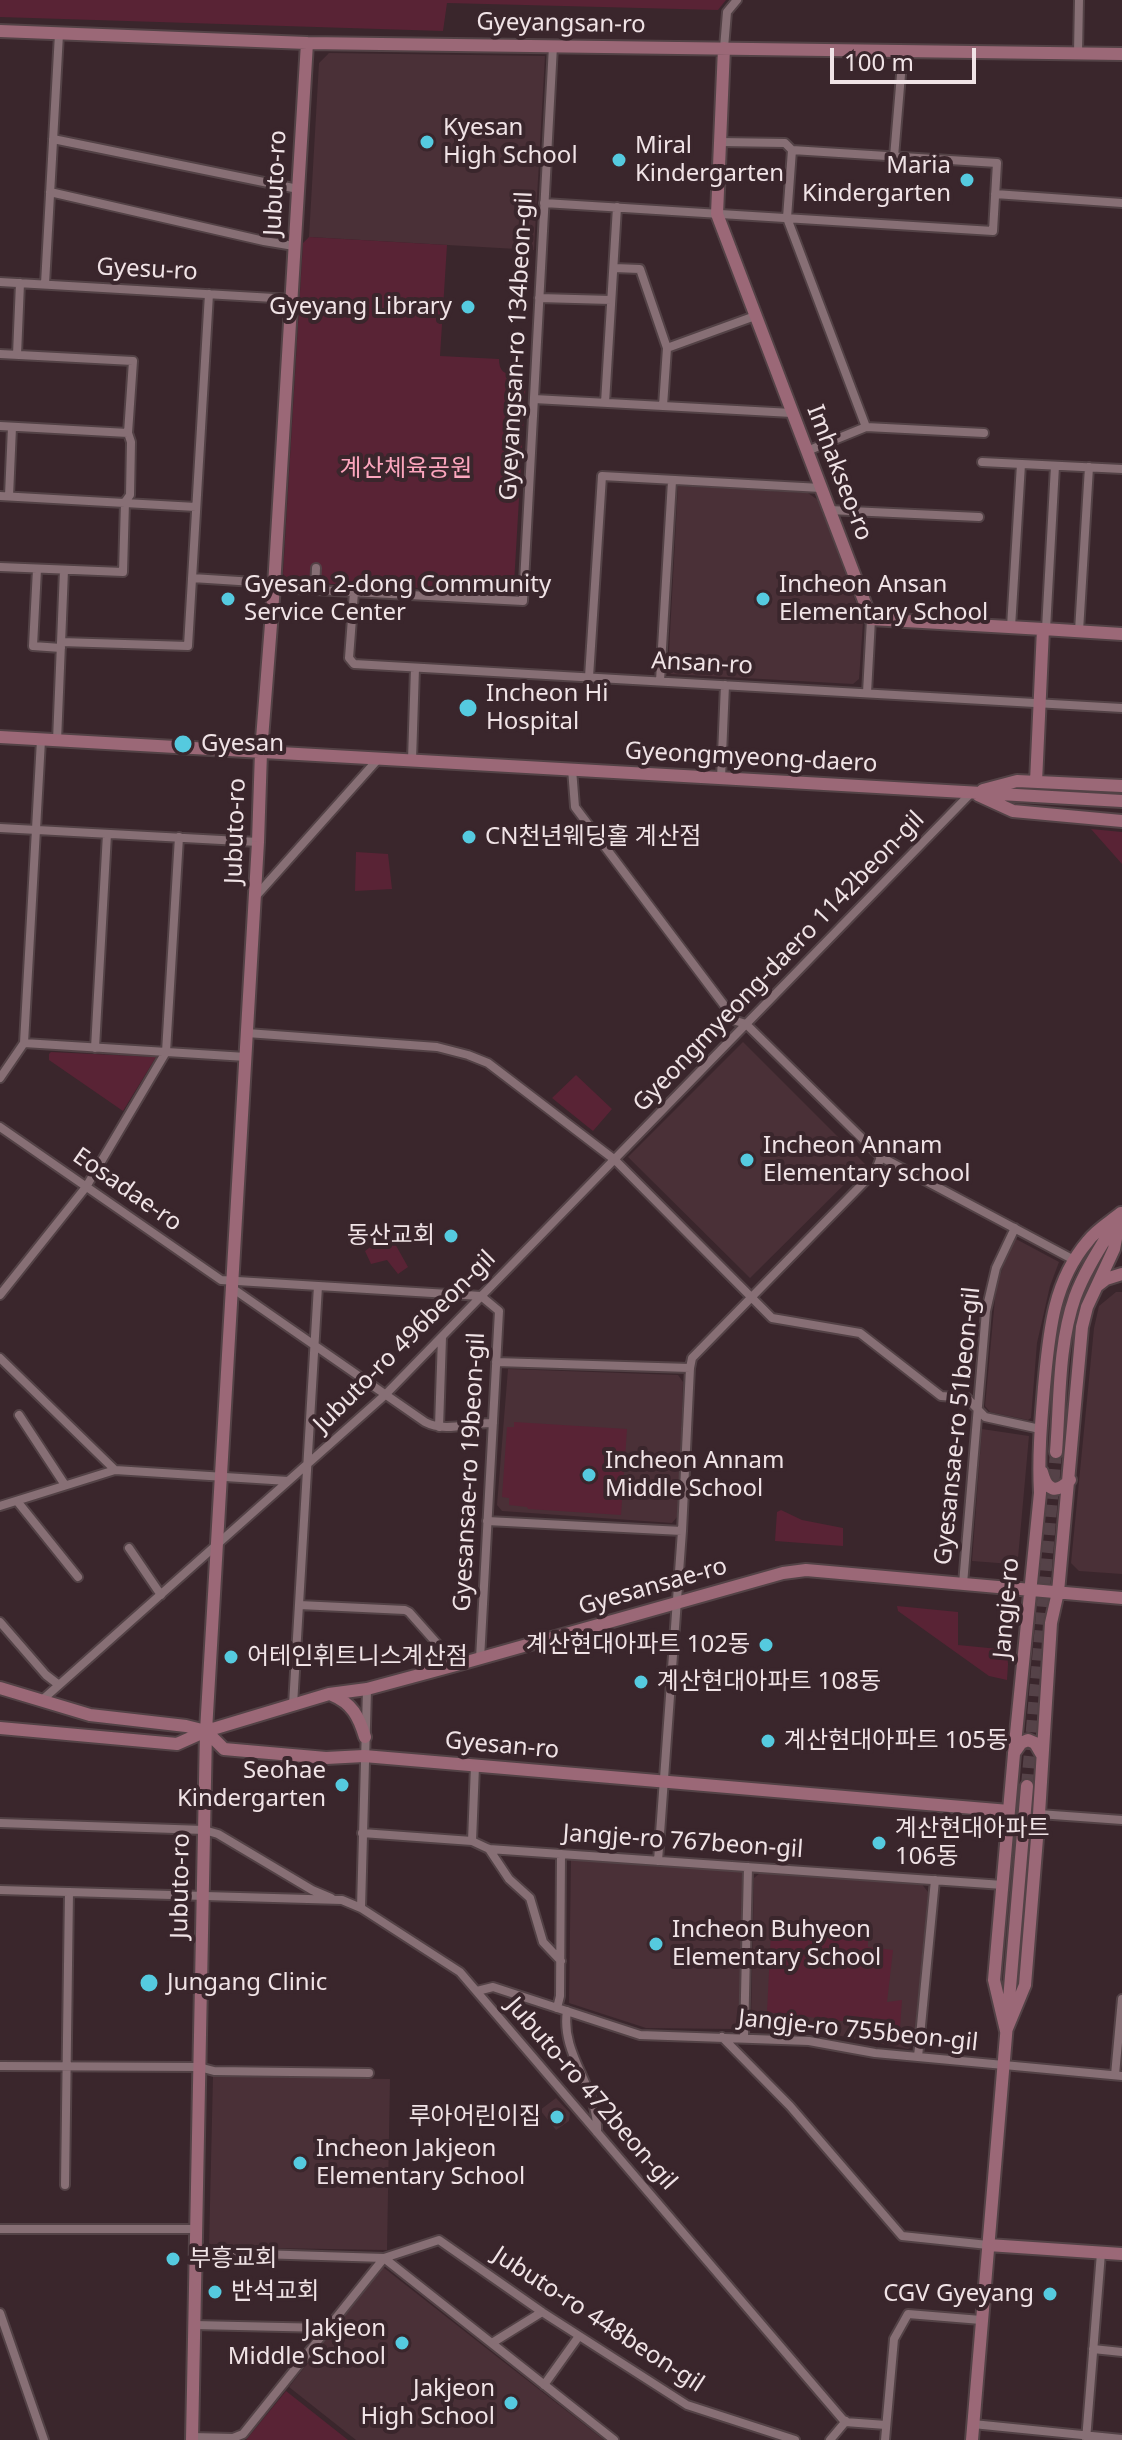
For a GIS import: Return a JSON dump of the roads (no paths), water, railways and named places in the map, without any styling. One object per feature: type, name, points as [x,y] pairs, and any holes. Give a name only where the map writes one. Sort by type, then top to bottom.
[{"type":"street","points":[[724,48],[727,12],[737,0]]},
{"type":"street","points":[[1078,53],[1079,0]]},
{"type":"street","name":"Gyeyangsan-ro","points":[[0,31],[307,43],[1122,54]]},
{"type":"street","points":[[45,284],[59,34]]},
{"type":"street","name":"Jubuto-ro","points":[[192,2439],[206,1731],[261,752],[307,43]]},
{"type":"street","name":"Gyeyangsan-ro 134beon-gil","points":[[354,592],[523,601],[553,46]]},
{"type":"street","name":"Imhakseo-ro","points":[[724,48],[717,214],[871,619]]},
{"type":"street","points":[[894,157],[903,51]]},
{"type":"street","points":[[53,139],[298,189]]},
{"type":"street","points":[[544,203],[993,231],[997,163],[792,150],[785,143],[720,142]]},
{"type":"street","points":[[792,150],[787,218],[866,427]]},
{"type":"street","points":[[50,192],[294,246]]},
{"type":"street","points":[[995,194],[1122,203]]},
{"type":"street","points":[[605,403],[617,207]]},
{"type":"street","points":[[614,268],[640,269],[667,348],[663,406]]},
{"type":"street","name":"Gyesu-ro","points":[[0,282],[291,299]]},
{"type":"street","points":[[17,355],[20,283]]},
{"type":"street","points":[[37,569],[33,646],[188,646],[209,294]]},
{"type":"street","points":[[539,298],[611,300]]},
{"type":"street","points":[[667,348],[755,316]]},
{"type":"street","points":[[0,354],[133,361],[128,433],[131,442],[130,495],[125,502],[123,572],[0,567]]},
{"type":"street","points":[[534,399],[792,413]]},
{"type":"street","points":[[0,426],[128,433]]},
{"type":"street","points":[[12,427],[4,496],[196,507]]},
{"type":"street","points":[[807,451],[866,427],[984,433]]},
{"type":"street","points":[[982,462],[1122,469]]},
{"type":"street","points":[[1011,627],[1021,464]]},
{"type":"street","points":[[1036,782],[1055,466]]},
{"type":"street","points":[[1079,631],[1089,467]]},
{"type":"street","points":[[589,677],[602,476],[821,488]]},
{"type":"street","points":[[660,681],[672,481]]},
{"type":"street","points":[[829,510],[979,517]]},
{"type":"street","points":[[315,590],[316,568]]},
{"type":"street","points":[[57,741],[64,570]]},
{"type":"street","points":[[192,578],[270,583],[277,588],[354,592]]},
{"type":"street","name":"Ansan-ro","points":[[354,592],[349,658],[354,664],[1122,708]]},
{"type":"street","points":[[867,693],[871,619],[1122,634]]},
{"type":"street","points":[[412,760],[415,668]]},
{"type":"street","points":[[721,778],[725,685]]},
{"type":"street","name":"Gyeongmyeong-daero","points":[[0,737],[1122,801]]},
{"type":"street","points":[[0,1078],[24,1043],[41,740]]},
{"type":"street","points":[[255,896],[379,758]]},
{"type":"street","points":[[572,769],[575,807],[736,1021],[746,1024],[881,1157],[1074,1260]]},
{"type":"street","name":"Gyeongmyeong-daero","points":[[972,792],[1017,781],[1122,786]]},
{"type":"street","name":"Gyeongmyeong-daero","points":[[972,792],[1013,811],[1122,821]]},
{"type":"street","name":"Gyeongmyeong-daero 1142beon-gil","points":[[615,1160],[972,792]]},
{"type":"street","points":[[0,828],[258,842]]},
{"type":"street","points":[[95,1048],[107,834]]},
{"type":"street","points":[[0,1295],[86,1187],[166,1052],[179,837]]},
{"type":"street","points":[[247,1033],[437,1047],[488,1063],[615,1160],[772,1318],[860,1333],[941,1396],[967,1398],[985,1417],[1040,1429]]},
{"type":"street","points":[[24,1043],[246,1057]]},
{"type":"street","name":"Eosadae-ro","points":[[0,1127],[221,1280],[232,1284]]},
{"type":"street","points":[[658,1861],[692,1358],[876,1170],[881,1157]]},
{"type":"street","name":"Jubuto-ro 496beon-gil","points":[[41,1701],[385,1395],[615,1160]]},
{"type":"street","points":[[1056,1452],[1067,1325],[1076,1295],[1093,1260],[1122,1213]]},
{"type":"street","name":"Jangje-ro","points":[[1006,2031],[1025,1985],[1051,1623],[1058,1592],[1070,1480],[1082,1327],[1087,1307],[1114,1249],[1122,1213]]},
{"type":"street","name":"Jangje-ro","points":[[1006,2031],[994,1980],[1040,1493],[1038,1453],[1053,1310],[1074,1260],[1089,1238],[1122,1213]]},
{"type":"street","name":"Gyesansae-ro 51beon-gil","points":[[963,1584],[989,1289],[1015,1228]]},
{"type":"street","points":[[1114,1249],[1122,1262]]},
{"type":"street","points":[[1095,1288],[1106,1279],[1122,1274]]},
{"type":"street","points":[[232,1284],[481,1296]]},
{"type":"street","points":[[232,1284],[425,1422],[439,1427],[493,1423]]},
{"type":"street","points":[[293,1705],[318,1286]]},
{"type":"street","name":"Gyesansae-ro 19beon-gil","points":[[480,1659],[499,1311],[481,1296]]},
{"type":"street","points":[[439,1427],[442,1336]]},
{"type":"street","points":[[0,1358],[115,1470]]},
{"type":"street","points":[[496,1362],[690,1368]]},
{"type":"street","points":[[19,1415],[65,1485]]},
{"type":"street","points":[[1038,1453],[1045,1484],[1057,1489],[1070,1480]]},
{"type":"street","points":[[0,1506],[115,1470],[288,1481]]},
{"type":"street","points":[[17,1501],[78,1577]]},
{"type":"street","points":[[487,1521],[682,1531]]},
{"type":"street","points":[[129,1548],[161,1595]]},
{"type":"street","name":"Gyesansae-ro","points":[[206,1731],[329,1694],[367,1689],[480,1659],[783,1573],[806,1570],[1122,1598]]},
{"type":"street","points":[[299,1605],[405,1610],[456,1665]]},
{"type":"street","points":[[0,1622],[46,1675],[59,1685]]},
{"type":"street","points":[[0,1688],[90,1715],[206,1731]]},
{"type":"street","points":[[361,1908],[367,1689]]},
{"type":"street","points":[[329,1694],[343,1699],[353,1709],[365,1737]]},
{"type":"street","points":[[0,1728],[177,1744],[206,1731]]},
{"type":"street","name":"Gyesan-ro","points":[[206,1731],[224,1749],[326,1758],[364,1756],[1009,1811]]},
{"type":"street","points":[[1014,1754],[1021,1743],[1028,1740],[1035,1743],[1042,1755]]},
{"type":"street","points":[[472,1841],[475,1766]]},
{"type":"street","name":"Jangje-ro","points":[[972,2440],[1027,1786]]},
{"type":"street","points":[[1039,1814],[1122,1820]]},
{"type":"street","points":[[0,1823],[204,1830],[218,1834],[312,1890],[335,1900]]},
{"type":"street","name":"Jangje-ro 767beon-gil","points":[[362,1833],[472,1841],[489,1849],[1003,1885]]},
{"type":"street","points":[[489,1849],[509,1879],[530,1898],[543,1942],[550,1953],[561,1961]]},
{"type":"street","points":[[557,2008],[561,1961],[561,1854]]},
{"type":"street","points":[[744,2038],[748,1867]]},
{"type":"street","points":[[918,2057],[935,1880]]},
{"type":"street","name":"Jubuto-ro 472beon-gil","points":[[0,1890],[335,1900],[361,1908],[460,1972],[846,2422]]},
{"type":"street","points":[[65,2185],[69,1892]]},
{"type":"street","name":"Jangje-ro 755beon-gil","points":[[477,1991],[493,1987],[640,2035],[809,2041],[875,2053],[1119,2076]]},
{"type":"street","points":[[1119,2076],[1122,1999]]},
{"type":"street","points":[[567,2011],[567,2040],[591,2096],[597,2132]]},
{"type":"street","points":[[722,2037],[790,2106],[902,2236],[1122,2254]]},
{"type":"street","points":[[0,2066],[199,2067],[214,2071],[369,2073]]},
{"type":"street","points":[[0,2229],[196,2229]]},
{"type":"street","name":"Jubuto-ro 448beon-gil","points":[[196,2252],[384,2258],[439,2240],[542,2312],[687,2405],[795,2440]]},
{"type":"street","points":[[1086,2438],[1101,2253]]},
{"type":"street","points":[[192,2439],[233,2438],[243,2434],[384,2258],[614,2440]]},
{"type":"street","points":[[492,2343],[542,2312]]},
{"type":"street","points":[[0,2313],[44,2440]]},
{"type":"street","points":[[885,2440],[894,2339],[908,2314],[981,2320]]},
{"type":"street","points":[[194,2325],[327,2328]]},
{"type":"street","points":[[544,2385],[579,2336]]},
{"type":"street","points":[[1093,2349],[1122,2352]]},
{"type":"street","points":[[830,2440],[846,2422],[886,2425]]},
{"type":"street","points":[[973,2424],[1086,2438],[1122,2439]]},
{"type":"tunnel","points":[[1027,1786],[1056,1452]]},
{"type":"place","name":"Kyesan High School","points":[[427,142]]},
{"type":"place","name":"Miral Kindergarten","points":[[619,160]]},
{"type":"place","name":"Maria Kindergarten","points":[[967,180]]},
{"type":"place","name":"Gyeyang Library","points":[[468,307]]},
{"type":"place","name":"Gyesan 2-dong Community Service Center","points":[[228,599]]},
{"type":"place","name":"Incheon Ansan Elementary School","points":[[763,599]]},
{"type":"place","name":"Incheon Hi Hospital","points":[[468,708]]},
{"type":"place","name":"Gyesan","points":[[183,744]]},
{"type":"place","name":"CN천년웨딩홀 계산점","points":[[469,837]]},
{"type":"place","name":"Incheon Annam Elementary school","points":[[747,1160]]},
{"type":"place","name":"동산교회","points":[[451,1236]]},
{"type":"place","name":"Incheon Annam Middle School","points":[[589,1475]]},
{"type":"place","name":"계산현대아파트 102동","points":[[766,1645]]},
{"type":"place","name":"어테인휘트니스계산점","points":[[231,1657]]},
{"type":"place","name":"계산현대아파트 108동","points":[[641,1682]]},
{"type":"place","name":"계산현대아파트 105동","points":[[768,1741]]},
{"type":"place","name":"Seohae Kindergarten","points":[[342,1785]]},
{"type":"place","name":"계산현대아파트 106동","points":[[879,1843]]},
{"type":"place","name":"Incheon Buhyeon Elementary School","points":[[656,1944]]},
{"type":"place","name":"Jungang Clinic","points":[[149,1983]]},
{"type":"place","name":"루아어린이집","points":[[557,2117]]},
{"type":"place","name":"Incheon Jakjeon Elementary School","points":[[300,2163]]},
{"type":"place","name":"부흥교회","points":[[173,2259]]},
{"type":"place","name":"반석교회","points":[[215,2292]]},
{"type":"place","name":"CGV Gyeyang","points":[[1050,2294]]},
{"type":"place","name":"Jakjeon Middle School","points":[[402,2343]]},
{"type":"place","name":"Jakjeon High School","points":[[511,2403]]},
{"type":"park label","name":"계산체육공원","points":[[406,469]]}]
